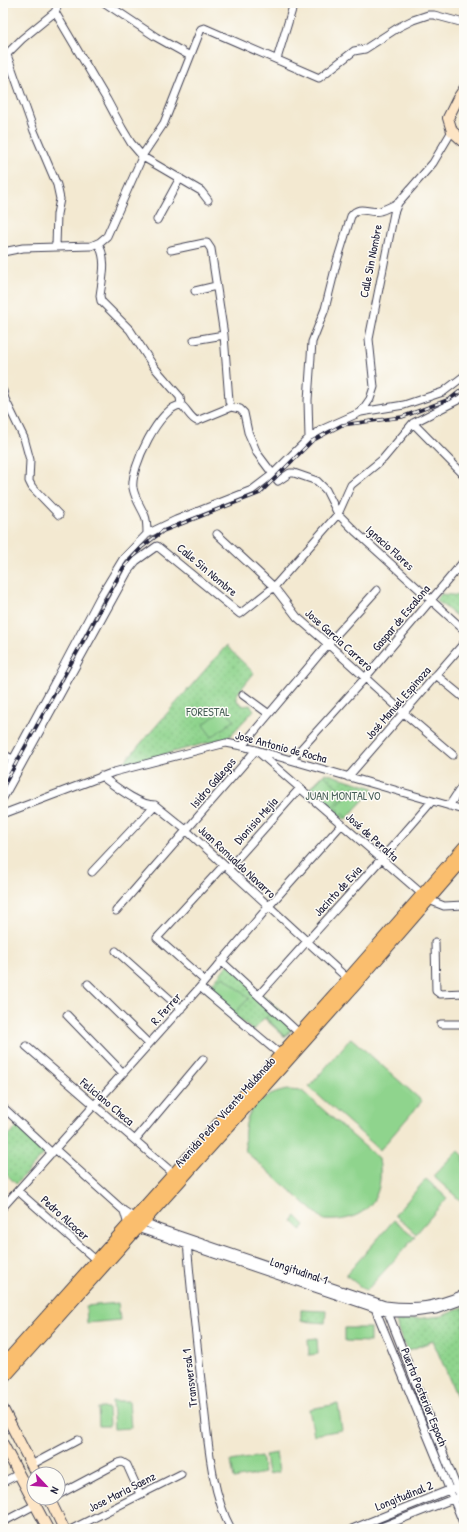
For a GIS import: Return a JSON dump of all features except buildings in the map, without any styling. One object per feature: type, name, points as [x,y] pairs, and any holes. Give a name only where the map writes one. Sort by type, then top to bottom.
[{"type":"main road","points":[[464,89],[448,118],[452,130],[464,142]]},
{"type":"main road","name":"Avenida Pedro Vicente Maldonado","points":[[3,1379],[136,1224],[355,986],[464,847]]},
{"type":"main road","name":"Avenida Pedro Vicente Maldonado","points":[[3,1365],[97,1261],[136,1224],[174,1174],[348,979],[464,859]]},
{"type":"main road","points":[[3,1409],[32,1466]]},
{"type":"main road","points":[[3,1444],[26,1488]]},
{"type":"main road","points":[[36,1506],[48,1529]]},
{"type":"main road","points":[[55,1506],[64,1529]]},
{"type":"street","points":[[56,246],[57,214],[60,199],[57,185],[5,57],[22,39],[55,12],[58,3]]},
{"type":"street","points":[[105,3],[156,37],[190,56]]},
{"type":"street","points":[[277,59],[294,3]]},
{"type":"street","points":[[55,12],[131,143],[143,157],[201,191],[208,200]]},
{"type":"street","points":[[3,252],[23,248],[91,246],[98,244],[107,236],[143,157],[164,123],[199,32],[204,28],[319,78],[354,51],[366,49],[413,20],[428,15],[434,15],[464,23]]},
{"type":"street","name":"Calle Sin Nombre","points":[[362,412],[370,399],[374,387],[369,339],[394,213],[398,203],[433,164],[452,130]]},
{"type":"street","points":[[157,220],[180,178]]},
{"type":"street","points":[[309,438],[308,400],[312,342],[325,308],[337,261],[351,216],[354,211],[380,211],[398,203]]},
{"type":"street","points":[[98,244],[104,257],[100,296],[101,301],[130,330],[154,367],[180,397],[181,405]]},
{"type":"street","points":[[172,250],[207,244],[211,249],[224,335],[229,401],[231,407]]},
{"type":"street","points":[[195,291],[216,286]]},
{"type":"street","points":[[194,340],[224,335]]},
{"type":"street","points":[[3,778],[100,597],[123,559],[147,534],[176,520],[252,490],[273,474],[309,438],[323,429],[362,412],[404,405],[443,392],[464,376]]},
{"type":"street","points":[[3,390],[5,399],[24,438],[30,460],[29,481],[32,487],[59,515]]},
{"type":"street","points":[[274,587],[338,514],[351,485],[383,459],[413,423],[464,397]]},
{"type":"street","points":[[147,534],[146,517],[138,503],[133,488],[133,478],[140,456],[154,430],[169,410],[174,406],[181,405],[186,408],[194,420],[197,421],[231,407],[240,409],[244,413],[248,432],[257,453],[273,474]]},
{"type":"street","points":[[413,423],[464,475]]},
{"type":"street","name":"Ignacio Flores","points":[[273,474],[278,481],[290,473],[317,481],[326,490],[338,514],[464,630]]},
{"type":"street","name":"Jose Garcia Carrero","points":[[217,534],[274,587],[297,618],[453,755]]},
{"type":"street","name":"Calle Sin Nombre","points":[[64,687],[128,571],[136,561],[157,546],[240,614],[274,587]]},
{"type":"street","name":"Gaspar de Escalona","points":[[291,760],[364,678],[464,561]]},
{"type":"street","points":[[242,746],[328,644],[377,590]]},
{"type":"street","name":"José Manuel Espinoza","points":[[348,777],[464,643]]},
{"type":"street","points":[[436,675],[464,698]]},
{"type":"street","points":[[3,798],[64,687],[56,680]]},
{"type":"street","points":[[243,695],[269,714]]},
{"type":"street","name":"Jose Antonio de Rocha","points":[[3,814],[114,772],[226,744],[242,746],[464,810]]},
{"type":"street","name":"José de Peralta","points":[[256,750],[425,898],[444,906],[464,905]]},
{"type":"street","name":"Isidro Gallegos","points":[[116,911],[256,750]]},
{"type":"street","points":[[3,754],[22,764]]},
{"type":"street","name":"Juan Romualdo Navarro","points":[[102,776],[139,801],[149,805],[155,805],[186,830],[348,979]]},
{"type":"street","points":[[449,806],[464,783]]},
{"type":"street","name":"Dionisio Mejía","points":[[203,984],[157,938],[300,788]]},
{"type":"street","name":"Jacinto de Evia","points":[[259,995],[306,941],[382,860],[432,801]]},
{"type":"street","points":[[92,872],[155,805]]},
{"type":"street","name":"R. Ferrer","points":[[3,1207],[181,1009],[221,961],[342,824]]},
{"type":"street","points":[[435,942],[436,991],[440,994],[464,993]]},
{"type":"street","points":[[116,951],[181,1009]]},
{"type":"street","points":[[221,961],[300,1034]]},
{"type":"street","points":[[88,984],[149,1044]]},
{"type":"street","points":[[203,984],[281,1055]]},
{"type":"street","points":[[67,1015],[123,1073]]},
{"type":"street","points":[[441,1024],[464,1024]]},
{"type":"street","name":"Feliciano Checa","points":[[26,1046],[174,1174]]},
{"type":"street","points":[[135,1140],[203,1060]]},
{"type":"street","points":[[3,1112],[5,1109],[124,1211],[136,1224]]},
{"type":"street","name":"Pedro Alcocer","points":[[18,1191],[97,1261]]},
{"type":"street","name":"Longitudinal 1","points":[[136,1224],[186,1236],[311,1281],[385,1305],[410,1307],[431,1306],[464,1294]]},
{"type":"street","name":"Longitudinal 1","points":[[136,1224],[187,1244],[388,1313],[413,1313],[436,1310],[464,1300]]},
{"type":"street","name":"Transversal 1","points":[[186,1236],[208,1440],[215,1481],[224,1516],[231,1529]]},
{"type":"street","name":"Puerta Posterior Espoch","points":[[372,1300],[453,1488],[464,1506]]},
{"type":"street","name":"Puerta Posterior Espoch","points":[[385,1305],[453,1488]]},
{"type":"street","points":[[40,1466],[78,1440]]},
{"type":"street","points":[[66,1491],[122,1462],[127,1465],[140,1494]]},
{"type":"street","points":[[3,1482],[19,1474]]},
{"type":"street","name":"Jose Maria Saenz","points":[[72,1529],[181,1474]]},
{"type":"street","name":"Longitudinal 2","points":[[352,1529],[464,1484]]},
{"type":"street","name":"Puerta Posterior Espoch","points":[[459,1496],[464,1525]]},
{"type":"street","name":"Longitudinal 2","points":[[376,1529],[459,1496]]},
{"type":"street","points":[[3,1522],[33,1506]]},
{"type":"street","name":"Transversal 1","points":[[224,1516],[223,1524],[225,1529]]},
{"type":"street","points":[[382,1517],[386,1525]]},
{"type":"green space","points":[[441,594],[464,596],[464,622],[436,600]]},
{"type":"green space","name":"FORESTAL","points":[[226,646],[254,673],[237,694],[237,701],[244,706],[250,705],[254,710],[229,737],[121,766]]},
{"type":"green space","points":[[224,708],[234,720],[212,737],[203,725]]},
{"type":"green space","name":"JUAN MONTALVO","points":[[325,773],[374,788],[345,820],[309,789]]},
{"type":"green space","points":[[324,775],[345,794],[333,806],[312,787]]},
{"type":"green space","points":[[355,787],[366,797],[347,818],[336,807]]},
{"type":"green space","points":[[228,964],[296,1025],[285,1037],[264,1018],[253,1031],[206,991]]},
{"type":"green space","points":[[223,976],[249,998],[235,1013],[210,991]]},
{"type":"green space","points":[[275,1008],[294,1026],[285,1036],[266,1018]]},
{"type":"green space","points":[[351,1038],[422,1101],[380,1150],[309,1087]]},
{"type":"green space","points":[[287,1090],[302,1091],[379,1159],[379,1186],[370,1206],[361,1213],[338,1220],[324,1220],[246,1152],[245,1129],[247,1119],[252,1110],[265,1098],[275,1093]]},
{"type":"green space","points":[[18,1126],[46,1152],[16,1184],[3,1171],[3,1141]]},
{"type":"green space","points":[[458,1150],[464,1156],[464,1198],[461,1201],[433,1176]]},
{"type":"green space","points":[[426,1179],[447,1198],[416,1234],[395,1215]]},
{"type":"green space","points":[[296,1216],[305,1225],[301,1230],[292,1221]]},
{"type":"green space","points":[[394,1220],[415,1237],[366,1291],[346,1275]]},
{"type":"green space","points":[[118,1303],[120,1320],[87,1323],[86,1306]]},
{"type":"green space","points":[[464,1307],[464,1413],[433,1341],[407,1351],[398,1330],[396,1321],[442,1316]]},
{"type":"green space","points":[[301,1310],[326,1311],[325,1323],[301,1321]]},
{"type":"green space","points":[[345,1328],[370,1328],[370,1342],[345,1341]]},
{"type":"green space","points":[[317,1338],[318,1354],[309,1355],[308,1339]]},
{"type":"green space","points":[[112,1401],[129,1401],[131,1428],[114,1429]]},
{"type":"green space","points":[[338,1404],[342,1430],[314,1435],[309,1409]]},
{"type":"green space","points":[[98,1408],[108,1408],[109,1426],[99,1426]]},
{"type":"green space","points":[[276,1453],[279,1472],[268,1474],[265,1455]]},
{"type":"green space","points":[[261,1456],[264,1473],[234,1479],[231,1461]]},
{"type":"railway","points":[[3,787],[123,568],[142,547],[163,531],[260,493],[312,441],[342,425],[402,417],[450,399],[464,388]]}]
